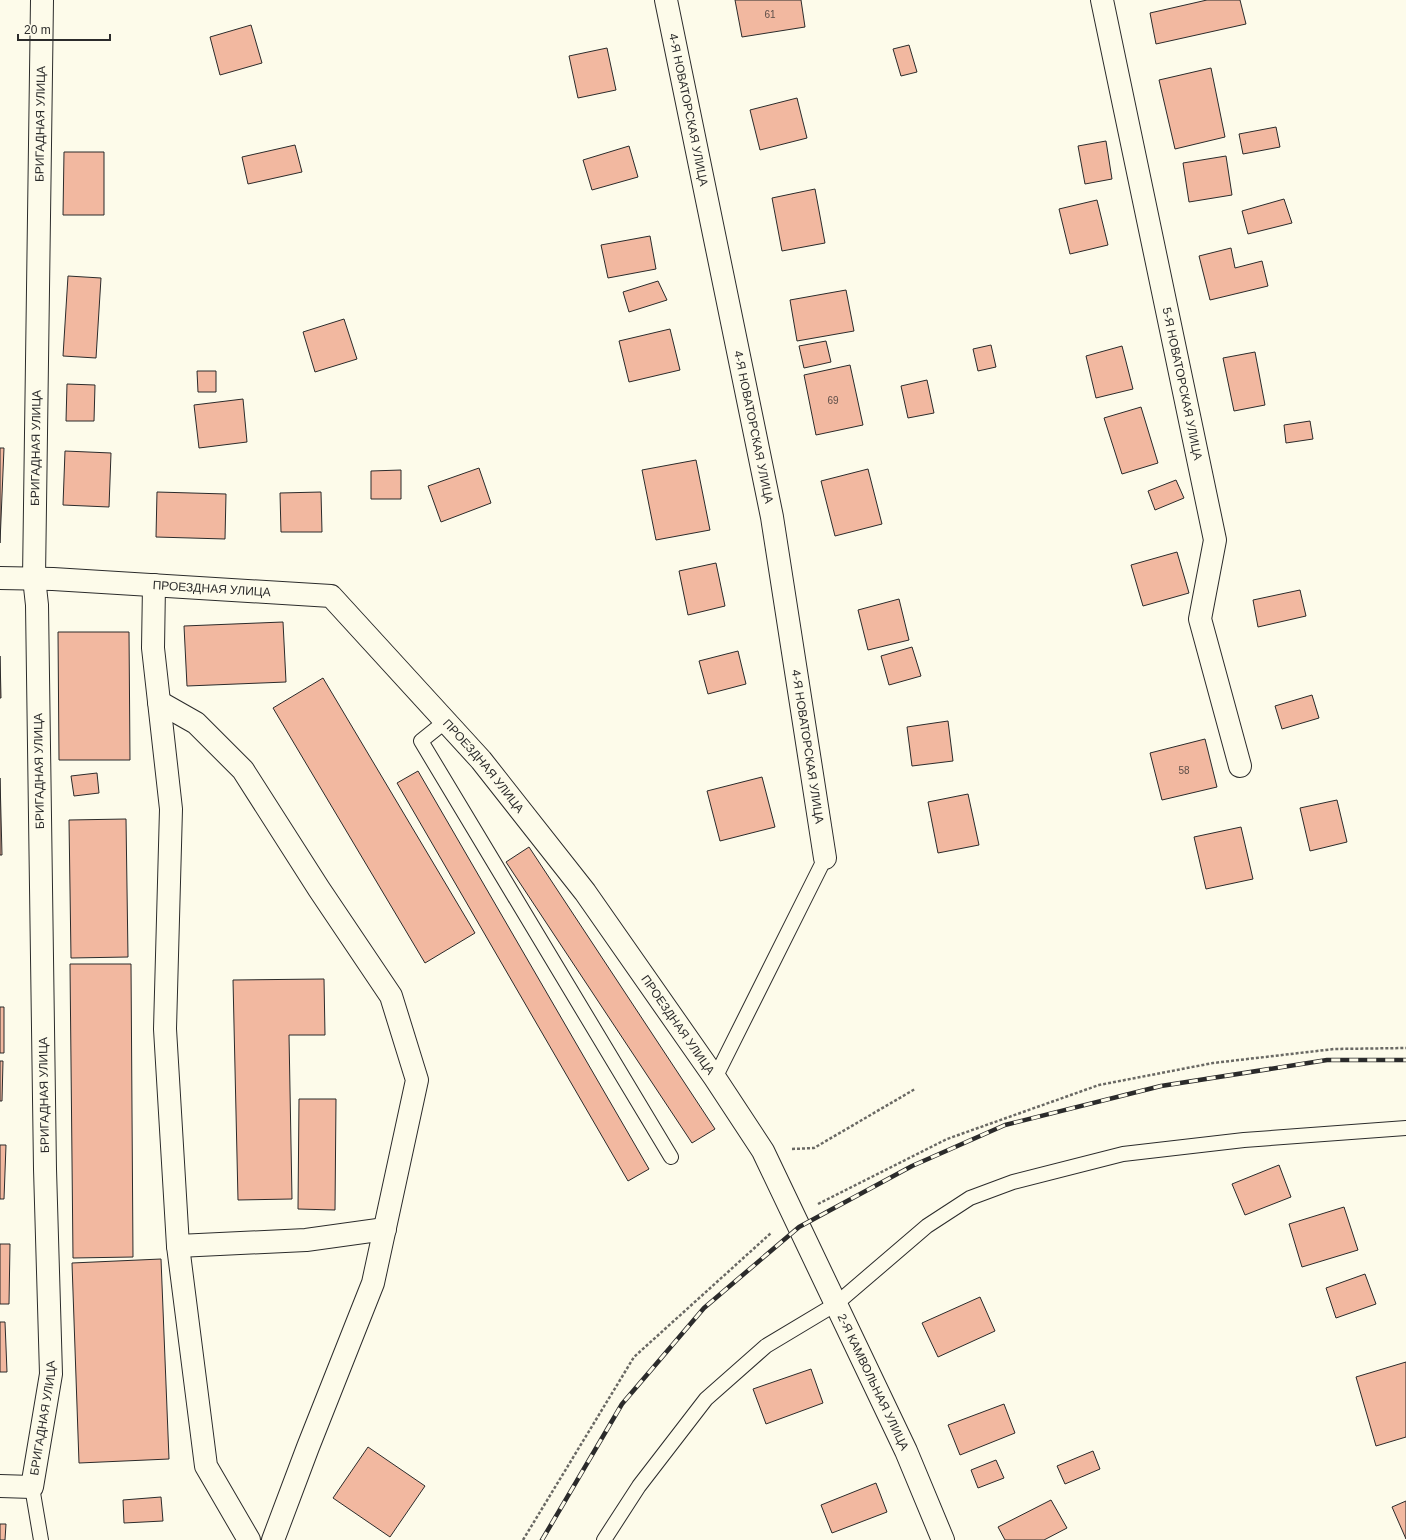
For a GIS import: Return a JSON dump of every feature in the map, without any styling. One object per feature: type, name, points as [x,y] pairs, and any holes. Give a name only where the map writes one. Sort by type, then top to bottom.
[{"type":"street","name":"БРИГАДНАЯ УЛИЦА","points":[[32,1487],[52,1374],[45,1169],[37,621],[34,578],[42,0]]},
{"type":"street","name":"4-Я НОВАТОРСКАЯ УЛИЦА","points":[[666,0],[772,518],[826,858]]},
{"type":"street","name":"5-Я НОВАТОРСКАЯ УЛИЦА","points":[[1102,0],[1215,540],[1200,619],[1240,766]]},
{"type":"street","name":"ПРОЕЗДНАЯ УЛИЦА","points":[[0,578],[34,578],[331,596],[481,760],[586,892],[763,1150],[799,1227]]},
{"type":"street","points":[[154,585],[153,648],[171,809],[165,1029],[178,1246],[206,1466],[249,1540]]},
{"type":"street","points":[[159,702],[196,723],[243,770],[319,889],[391,996],[417,1080],[373,1284],[308,1447],[273,1540]]},
{"type":"street","name":"2-Я КАМВОЛЬНАЯ УЛИЦА","points":[[799,1227],[906,1451],[944,1540]]},
{"type":"street","points":[[178,1246],[306,1240],[385,1229]]},
{"type":"street","points":[[0,1486],[32,1487]]},
{"type":"lane","points":[[446,721],[422,741],[671,1157]]},
{"type":"lane","points":[[715,1078],[826,858]]},
{"type":"lane","points":[[604,1540],[639,1486],[706,1399],[766,1346],[836,1304],[927,1226],[970,1198],[1013,1182],[1123,1154],[1244,1140],[1406,1128]]},
{"type":"lane","name":"БРИГАДНАЯ УЛИЦА","points":[[32,1487],[42,1540]]},
{"type":"path","points":[[763,1150],[814,1148],[915,1089]]},
{"type":"building","points":[[735,0],[801,0],[805,27],[742,37]]},
{"type":"building","points":[[1207,0],[1240,0],[1246,24],[1156,44],[1150,13]]},
{"type":"building","points":[[251,25],[262,63],[220,75],[210,37]]},
{"type":"building","points":[[909,45],[917,72],[901,76],[893,49]]},
{"type":"building","points":[[607,48],[616,90],[578,98],[569,56]]},
{"type":"building","points":[[1211,68],[1225,137],[1175,149],[1159,80]]},
{"type":"building","points":[[797,98],[807,138],[760,150],[750,110]]},
{"type":"building","points":[[1276,127],[1280,147],[1243,154],[1239,134]]},
{"type":"building","points":[[1106,141],[1112,179],[1085,184],[1078,146]]},
{"type":"building","points":[[295,145],[302,172],[248,184],[242,157]]},
{"type":"building","points":[[629,146],[638,177],[592,190],[583,160]]},
{"type":"building","points":[[64,152],[104,152],[104,215],[63,215]]},
{"type":"building","points":[[1226,156],[1232,195],[1189,202],[1183,163]]},
{"type":"building","points":[[815,189],[825,243],[782,251],[772,198]]},
{"type":"building","points":[[1284,199],[1292,223],[1248,234],[1242,211]]},
{"type":"building","points":[[1097,200],[1108,245],[1070,254],[1059,209]]},
{"type":"building","points":[[650,236],[656,269],[608,278],[601,245]]},
{"type":"building","points":[[1231,248],[1235,268],[1262,261],[1268,286],[1210,300],[1199,256]]},
{"type":"building","points":[[68,276],[101,278],[96,358],[63,356]]},
{"type":"building","points":[[658,281],[667,300],[629,312],[623,292]]},
{"type":"building","points":[[846,290],[854,331],[797,341],[790,300]]},
{"type":"building","points":[[344,319],[357,359],[315,372],[303,332]]},
{"type":"building","points":[[670,329],[680,370],[629,382],[619,341]]},
{"type":"building","points":[[826,341],[831,362],[804,368],[799,346]]},
{"type":"building","points":[[991,345],[996,367],[978,371],[973,349]]},
{"type":"building","points":[[1122,346],[1133,389],[1096,398],[1086,356]]},
{"type":"building","points":[[1255,352],[1265,405],[1234,411],[1223,358]]},
{"type":"building","points":[[850,365],[863,425],[816,435],[804,375]]},
{"type":"building","points":[[197,371],[216,371],[216,392],[198,392]]},
{"type":"building","points":[[927,380],[934,413],[908,418],[901,386]]},
{"type":"building","points":[[67,384],[95,385],[94,421],[66,421]]},
{"type":"building","points":[[243,399],[247,442],[199,448],[194,405]]},
{"type":"building","points":[[1141,407],[1158,463],[1122,474],[1104,418]]},
{"type":"building","points":[[1310,421],[1313,439],[1286,443],[1284,425]]},
{"type":"building","points":[[0,448],[4,448],[0,543]]},
{"type":"building","points":[[65,451],[111,453],[109,507],[63,505]]},
{"type":"building","points":[[696,460],[710,530],[656,540],[642,470]]},
{"type":"building","points":[[479,468],[491,503],[441,522],[428,486]]},
{"type":"building","points":[[868,469],[882,524],[835,536],[821,481]]},
{"type":"building","points":[[401,470],[401,499],[371,499],[371,471]]},
{"type":"building","points":[[1176,480],[1184,498],[1155,510],[1148,491]]},
{"type":"building","points":[[157,492],[226,494],[225,539],[156,537]]},
{"type":"building","points":[[321,492],[322,532],[281,532],[280,493]]},
{"type":"building","points":[[1177,552],[1189,593],[1143,606],[1131,565]]},
{"type":"building","points":[[716,563],[725,606],[688,615],[679,571]]},
{"type":"building","points":[[1300,590],[1306,616],[1258,627],[1253,600]]},
{"type":"building","points":[[899,599],[909,640],[868,650],[858,610]]},
{"type":"building","points":[[283,622],[286,682],[187,686],[184,626]]},
{"type":"building","points":[[58,632],[129,632],[130,760],[59,760]]},
{"type":"building","points":[[912,647],[921,676],[889,685],[881,656]]},
{"type":"building","points":[[738,651],[746,684],[708,694],[699,661]]},
{"type":"building","points":[[0,656],[1,698],[0,698]]},
{"type":"building","points":[[323,678],[475,933],[425,963],[273,708]]},
{"type":"building","points":[[1312,695],[1319,718],[1282,729],[1275,706]]},
{"type":"building","points":[[948,721],[953,761],[912,766],[907,727]]},
{"type":"building","points":[[1205,739],[1217,787],[1162,800],[1150,753]]},
{"type":"building","points":[[418,771],[649,1169],[628,1181],[397,783]]},
{"type":"building","points":[[97,773],[99,793],[74,796],[71,776]]},
{"type":"building","points":[[762,777],[775,827],[720,841],[707,791]]},
{"type":"building","points":[[0,778],[2,855],[0,855]]},
{"type":"building","points":[[968,794],[979,845],[938,853],[928,802]]},
{"type":"building","points":[[1337,800],[1347,842],[1310,851],[1300,808]]},
{"type":"building","points":[[126,819],[128,957],[71,958],[69,820]]},
{"type":"building","points":[[1241,827],[1253,879],[1206,889],[1194,837]]},
{"type":"building","points":[[529,847],[715,1129],[692,1143],[506,862]]},
{"type":"building","points":[[70,964],[131,964],[133,1257],[73,1258]]},
{"type":"building","points":[[324,979],[325,1035],[289,1035],[292,1199],[238,1200],[233,980]]},
{"type":"building","points":[[0,1007],[4,1007],[4,1053],[0,1053]]},
{"type":"building","points":[[0,1061],[3,1061],[2,1101],[0,1101]]},
{"type":"building","points":[[299,1099],[336,1099],[335,1210],[298,1209]]},
{"type":"building","points":[[0,1145],[6,1145],[4,1199],[0,1199]]},
{"type":"building","points":[[1279,1165],[1291,1197],[1245,1215],[1232,1184]]},
{"type":"building","points":[[1344,1207],[1358,1250],[1302,1267],[1289,1224]]},
{"type":"building","points":[[0,1244],[10,1244],[9,1304],[0,1304]]},
{"type":"building","points":[[161,1259],[169,1459],[79,1463],[72,1263]]},
{"type":"building","points":[[1365,1274],[1376,1304],[1336,1318],[1326,1288]]},
{"type":"building","points":[[980,1297],[995,1331],[938,1357],[922,1323]]},
{"type":"building","points":[[0,1322],[5,1322],[7,1372],[0,1372]]},
{"type":"building","points":[[1406,1362],[1406,1437],[1376,1446],[1356,1377]]},
{"type":"building","points":[[811,1369],[823,1403],[766,1424],[753,1389]]},
{"type":"building","points":[[1004,1404],[1015,1433],[960,1455],[948,1425]]},
{"type":"building","points":[[368,1447],[425,1486],[390,1537],[333,1498]]},
{"type":"building","points":[[1093,1451],[1100,1469],[1065,1484],[1057,1466]]},
{"type":"building","points":[[996,1460],[1004,1478],[978,1488],[971,1470]]},
{"type":"building","points":[[876,1483],[887,1512],[832,1533],[821,1505]]},
{"type":"building","points":[[161,1497],[163,1521],[124,1523],[123,1500]]},
{"type":"building","points":[[1051,1500],[1067,1528],[1044,1540],[1005,1540],[998,1527]]},
{"type":"building","points":[[1406,1501],[1406,1539],[1392,1507]]},
{"type":"building","points":[[0,1524],[6,1524],[5,1540],[0,1540]]},
{"type":"railway","points":[[542,1540],[622,1404],[704,1308],[799,1227],[912,1166],[1005,1125],[1161,1086],[1327,1060],[1406,1060]]}]
